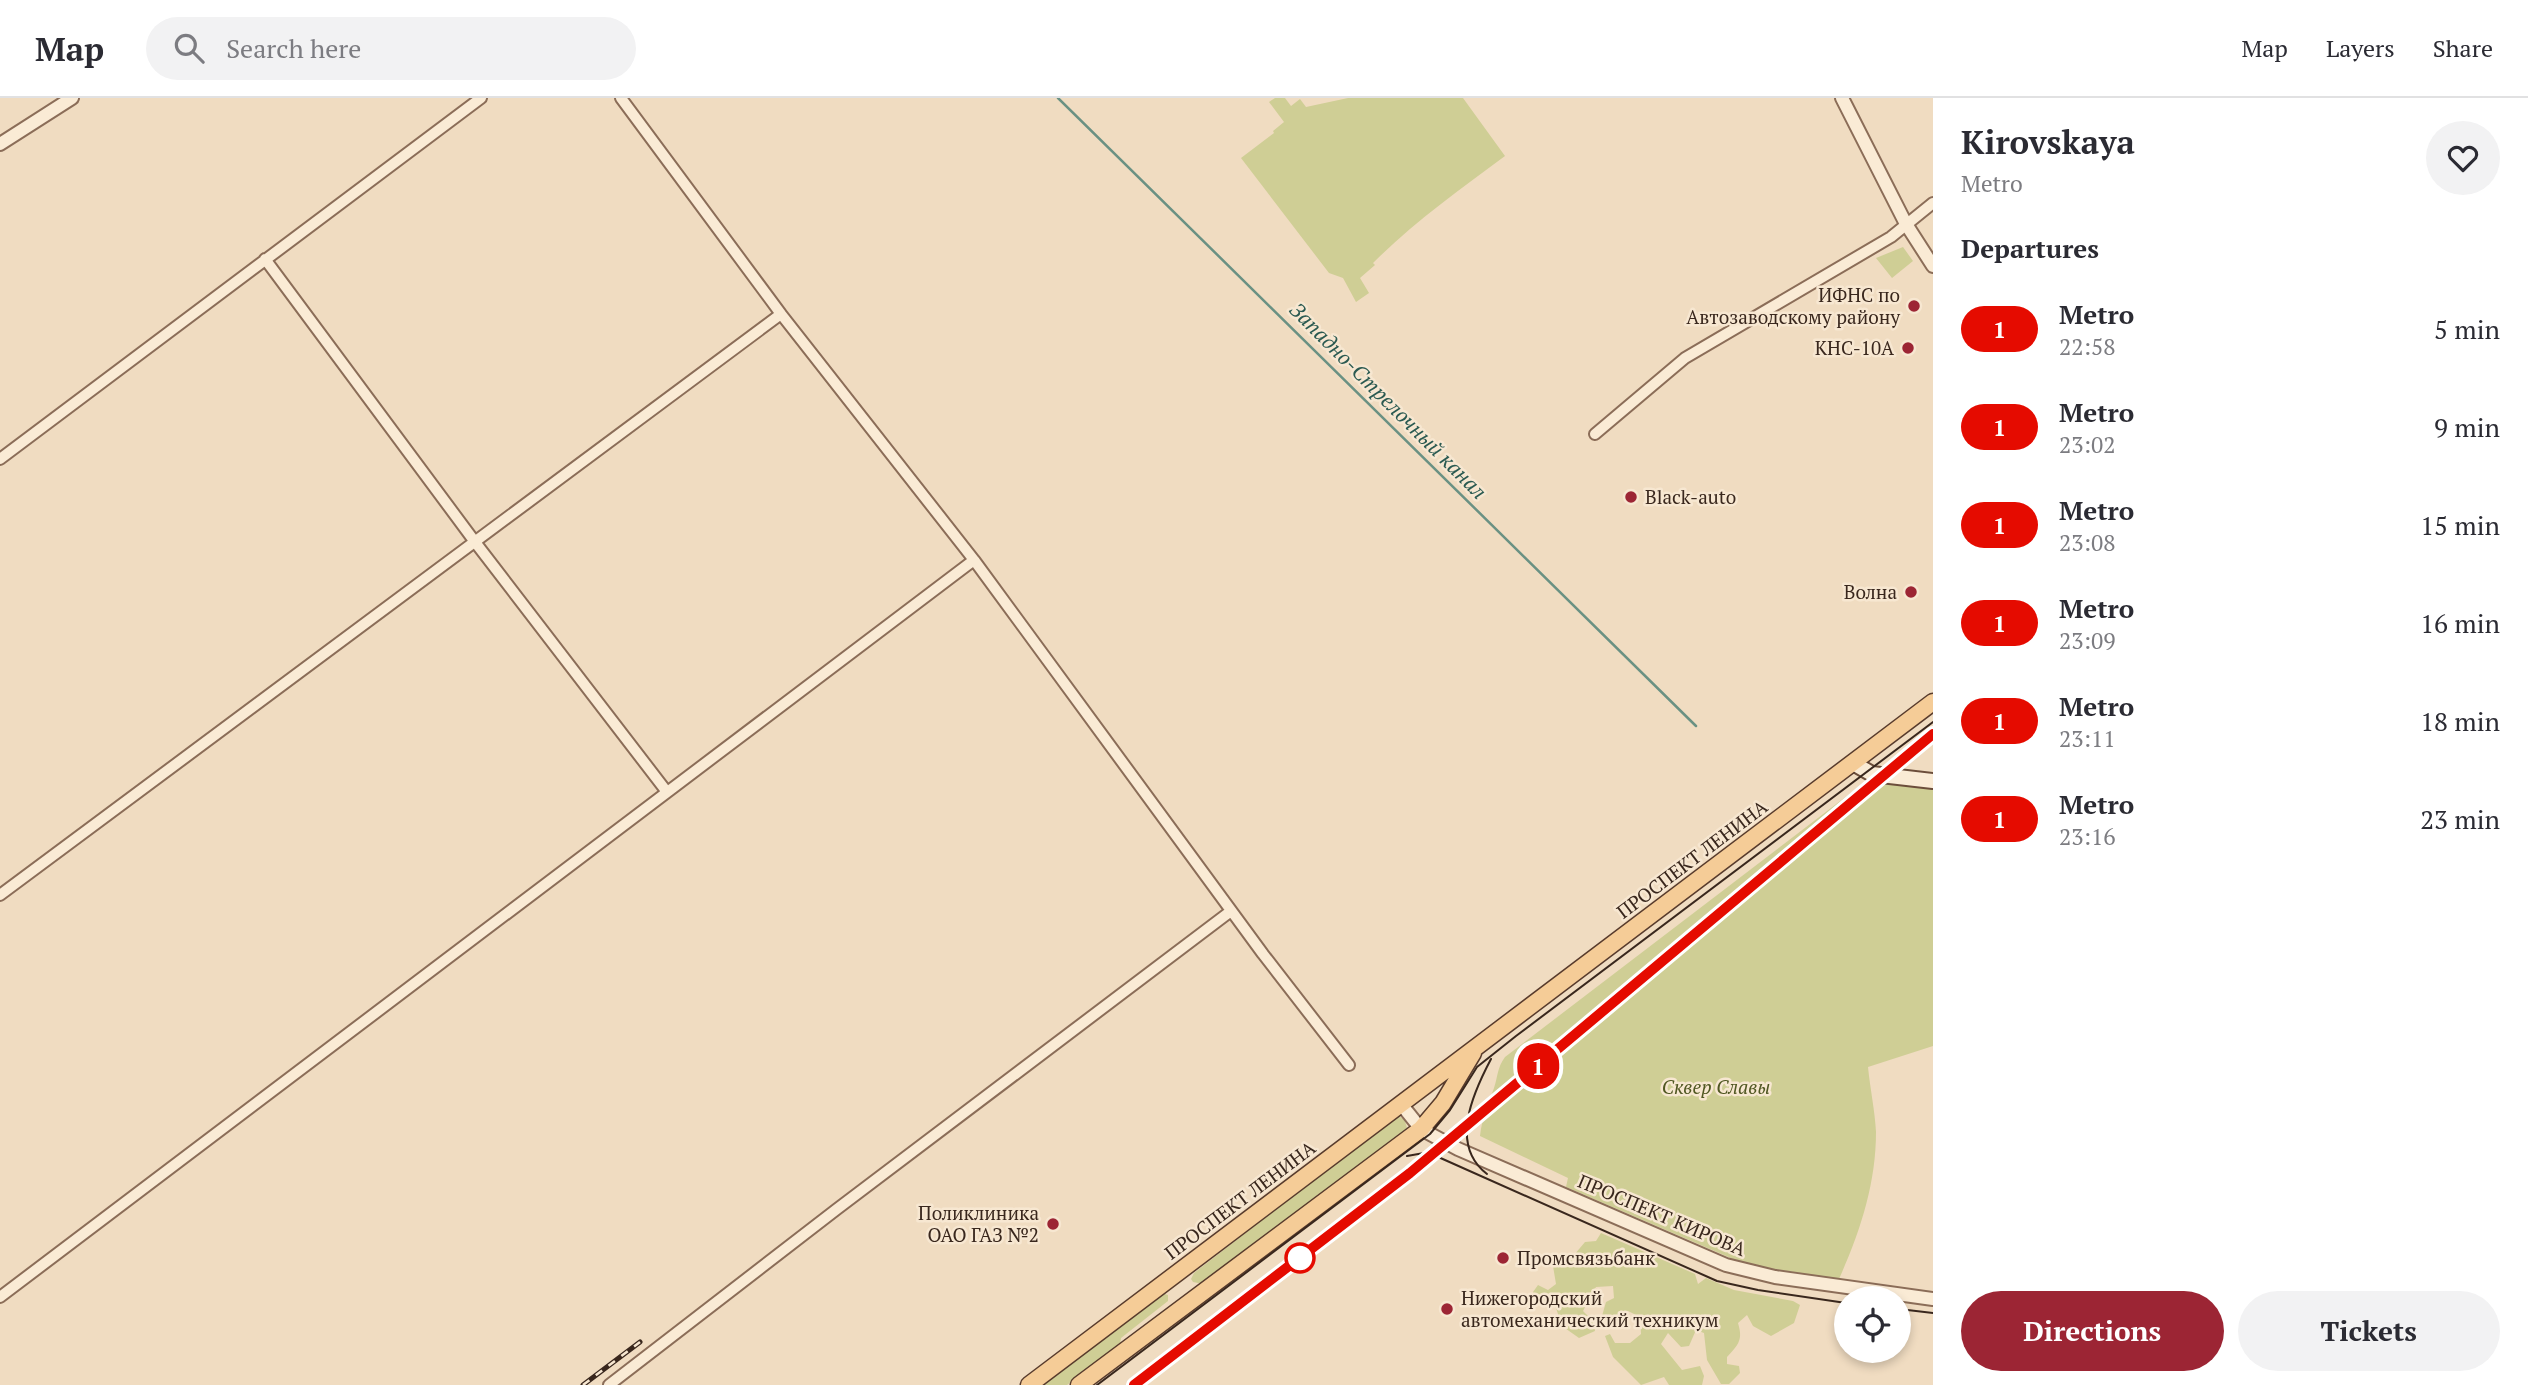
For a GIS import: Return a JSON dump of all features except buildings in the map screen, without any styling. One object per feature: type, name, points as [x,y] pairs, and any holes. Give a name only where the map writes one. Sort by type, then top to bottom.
[{"type":"main road","name":"ПРОСПЕКТ ЛЕНИНА","points":[[1029,1385],[1933,702]]},
{"type":"main road","points":[[1853,763],[1872,774],[1933,781]]},
{"type":"main road","name":"ПРОСПЕКТ ЛЕНИНА","points":[[1079,1385],[1422,1129],[1443,1103],[1476,1048]]},
{"type":"main road","points":[[1169,1279],[1187,1303]]},
{"type":"street","points":[[0,144],[72,98]]},
{"type":"street","points":[[0,459],[481,98]]},
{"type":"street","points":[[621,98],[781,314],[974,560],[1231,911],[1349,1065]]},
{"type":"street","points":[[1842,98],[1906,224],[1933,266]]},
{"type":"street","points":[[1595,434],[1685,358],[1891,237],[1933,203]]},
{"type":"street","points":[[265,259],[475,542],[667,792]]},
{"type":"street","points":[[0,895],[781,314]]},
{"type":"street","points":[[0,1297],[974,560]]},
{"type":"street","points":[[609,1385],[848,1200],[1231,911]]},
{"type":"street","name":"ПРОСПЕКТ КИРОВА","points":[[1401,1104],[1422,1129],[1458,1149],[1726,1265],[1774,1277],[1933,1299]]},
{"type":"green space","points":[[1275,98],[1285,98],[1291,106],[1300,99],[1306,107],[1348,98],[1463,98],[1505,156],[1388,248],[1360,278],[1369,293],[1356,302],[1343,278],[1329,273],[1241,158],[1284,122],[1269,102]]},
{"type":"green space","points":[[1903,247],[1913,261],[1892,278],[1876,258]]},
{"type":"green space","name":"Сквер Славы","points":[[1865,782],[1933,789],[1933,1046],[1868,1067],[1876,1132],[1873,1170],[1860,1226],[1839,1279],[1767,1268],[1733,1259],[1566,1187],[1568,1178],[1480,1136],[1485,1111],[1505,1057]]},
{"type":"green space","points":[[1398,1115],[1405,1121],[1407,1128],[1393,1141],[1203,1284],[1193,1282],[1191,1279],[1194,1273]]},
{"type":"green space","points":[[1601,1233],[1695,1274],[1698,1284],[1706,1278],[1734,1290],[1793,1301],[1800,1305],[1794,1323],[1771,1336],[1753,1326],[1747,1315],[1738,1323],[1740,1338],[1727,1357],[1727,1364],[1739,1366],[1740,1373],[1729,1384],[1721,1384],[1707,1360],[1704,1333],[1696,1330],[1689,1346],[1681,1347],[1668,1333],[1661,1344],[1682,1370],[1700,1366],[1704,1376],[1702,1385],[1669,1385],[1664,1377],[1641,1385],[1613,1357],[1605,1336],[1610,1334],[1615,1343],[1630,1343],[1641,1334],[1640,1317],[1628,1311],[1617,1319],[1602,1316],[1606,1302],[1614,1298],[1613,1286],[1596,1287],[1583,1311],[1593,1321],[1595,1331],[1579,1338],[1562,1326],[1555,1305],[1540,1303],[1533,1292],[1538,1285],[1548,1290],[1556,1284],[1553,1266],[1569,1261],[1585,1242],[1596,1241]]},
{"type":"green space","points":[[1162,1293],[1168,1295],[1168,1301],[1121,1338],[1120,1345],[1067,1385],[1039,1385]]},
{"type":"waterway","name":"Западно-Стрелочный канал","points":[[1058,98],[1696,726]]},
{"type":"tram line","points":[[1097,1385],[1430,1134],[1450,1110],[1477,1067],[1516,1036],[1933,722]]},
{"type":"tram line","points":[[1487,1174],[1469,1149],[1467,1134],[1468,1118],[1477,1087],[1491,1059]]},
{"type":"tram line","points":[[1407,1156],[1424,1153],[1436,1156],[1717,1281],[1834,1301]]},
{"type":"tram line","points":[[1911,1310],[1933,1313]]},
{"type":"railway","points":[[583,1385],[640,1342]]},
{"type":"metro line","name":"1","points":[[1134,1385],[1410,1173],[1933,734]]},
{"type":"place","name":"ИФНС по Автозаводскому району","points":[[1914,306]]},
{"type":"place","name":"КНС-10А","points":[[1908,348]]},
{"type":"place","name":"Black-auto","points":[[1631,497]]},
{"type":"place","name":"Волна","points":[[1911,592]]},
{"type":"place","name":"Поликлиника ОАО ГАЗ №2","points":[[1053,1224]]},
{"type":"place","name":"Промсвязьбанк","points":[[1503,1258]]},
{"type":"place","name":"Нижегородский автомеханический техникум","points":[[1447,1309]]}]
